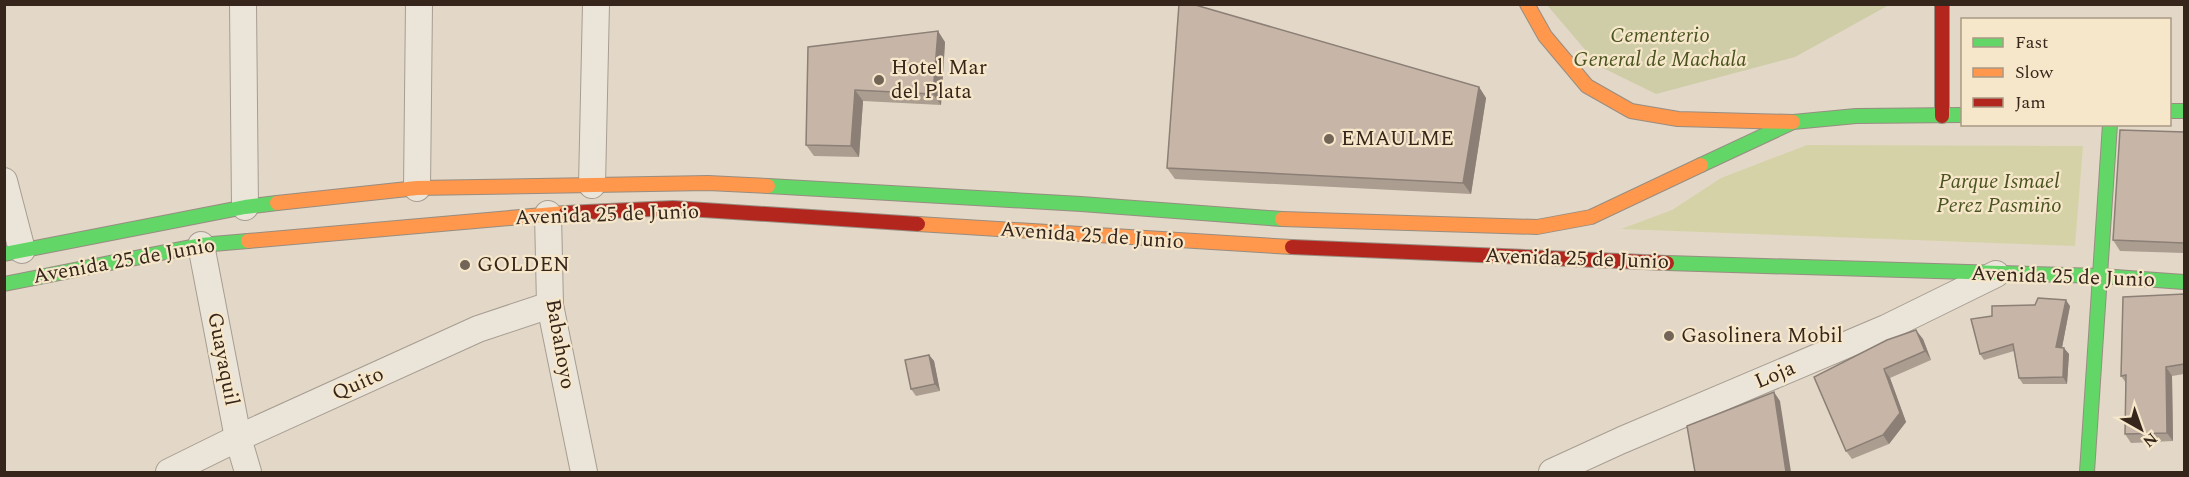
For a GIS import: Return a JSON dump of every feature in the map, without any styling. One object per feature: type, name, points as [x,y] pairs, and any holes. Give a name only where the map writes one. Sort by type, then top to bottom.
[{"type":"main road","points":[[1527,4],[1545,36],[1587,86],[1631,111],[1678,119],[1793,122],[1811,118],[1876,115],[1961,115]]},
{"type":"main road","points":[[1942,4],[1942,116]]},
{"type":"main road","name":"Avenida 25 de Junio","points":[[13,252],[245,207],[417,188],[708,183],[1081,204],[1304,221],[1537,227],[1591,217],[1793,122]]},
{"type":"main road","points":[[2087,472],[2110,126]]},
{"type":"main road","name":"Avenida 25 de Junio","points":[[4,284],[201,245],[548,214],[673,208],[747,215],[1231,244],[1615,261],[2101,276],[2184,282]]},
{"type":"street","points":[[243,4],[245,207]]},
{"type":"street","points":[[417,188],[419,4]]},
{"type":"street","points":[[592,185],[596,4]]},
{"type":"street","points":[[4,181],[13,252]]},
{"type":"street","name":"Babahoyo","points":[[548,214],[550,305],[584,472]]},
{"type":"street","name":"Guayaquil","points":[[201,245],[238,438],[248,472]]},
{"type":"street","name":"Loja","points":[[1552,472],[1886,328],[1996,274]]},
{"type":"street","name":"Quito","points":[[169,472],[238,438],[478,329],[550,305]]},
{"type":"green space","name":"Cementerio General de Machala","points":[[1547,5],[1889,5],[1795,57],[1656,94],[1599,66]]},
{"type":"green space","name":"Parque Ismael Perez Pasmiño","points":[[1807,145],[2083,146],[2075,246],[1621,229],[1672,210],[1721,178]]},
{"type":"building","name":"EMAULME","points":[[1179,4],[1192,4],[1479,87],[1463,183],[1167,168]]},
{"type":"building","name":"Hotel Mar del Plata","points":[[938,31],[933,94],[855,90],[851,146],[806,145],[808,47]]},
{"type":"building","points":[[2120,130],[2184,132],[2184,243],[2113,240]]},
{"type":"building","points":[[2184,294],[2184,364],[2166,367],[2167,433],[2125,434],[2126,375],[2121,376],[2123,297]]},
{"type":"building","points":[[2038,298],[2066,300],[2056,347],[2064,348],[2063,377],[2019,378],[2013,344],[1980,354],[1971,319],[1992,316],[1992,306],[2035,305]]},
{"type":"building","points":[[1916,330],[1925,351],[1884,369],[1900,413],[1883,435],[1846,451],[1814,377],[1887,340]]},
{"type":"building","points":[[929,355],[935,384],[911,389],[905,360]]},
{"type":"building","points":[[1774,392],[1786,472],[1695,472],[1687,426]]},
{"type":"traffic: fast","points":[[2171,111],[2184,111]]},
{"type":"traffic: fast","points":[[1701,165],[1793,122],[1856,116],[1961,115]]},
{"type":"traffic: fast","points":[[2087,472],[2110,126]]},
{"type":"traffic: fast","points":[[768,186],[1081,204],[1282,219]]},
{"type":"traffic: fast","points":[[4,254],[245,207],[277,203]]},
{"type":"traffic: fast","points":[[4,284],[201,245],[248,241]]},
{"type":"traffic: fast","points":[[1667,263],[2101,276],[2184,282]]},
{"type":"traffic: slow","points":[[1527,4],[1545,36],[1587,86],[1631,111],[1678,119],[1793,122]]},
{"type":"traffic: slow","points":[[1282,219],[1537,227],[1591,217],[1701,165]]},
{"type":"traffic: slow","points":[[277,203],[417,188],[708,183],[768,186]]},
{"type":"traffic: slow","points":[[248,241],[566,213]]},
{"type":"traffic: slow","points":[[918,224],[1292,247]]},
{"type":"traffic: jam","points":[[1942,4],[1942,116]]},
{"type":"traffic: jam","points":[[566,213],[673,208],[918,224]]},
{"type":"traffic: jam","points":[[1292,247],[1667,263]]},
{"type":"place","name":"Hotel Mar del Plata","points":[[879,80]]},
{"type":"place","name":"EMAULME","points":[[1329,139]]},
{"type":"place","name":"GOLDEN","points":[[465,265]]},
{"type":"place","name":"Gasolinera Mobil","points":[[1669,336]]}]
